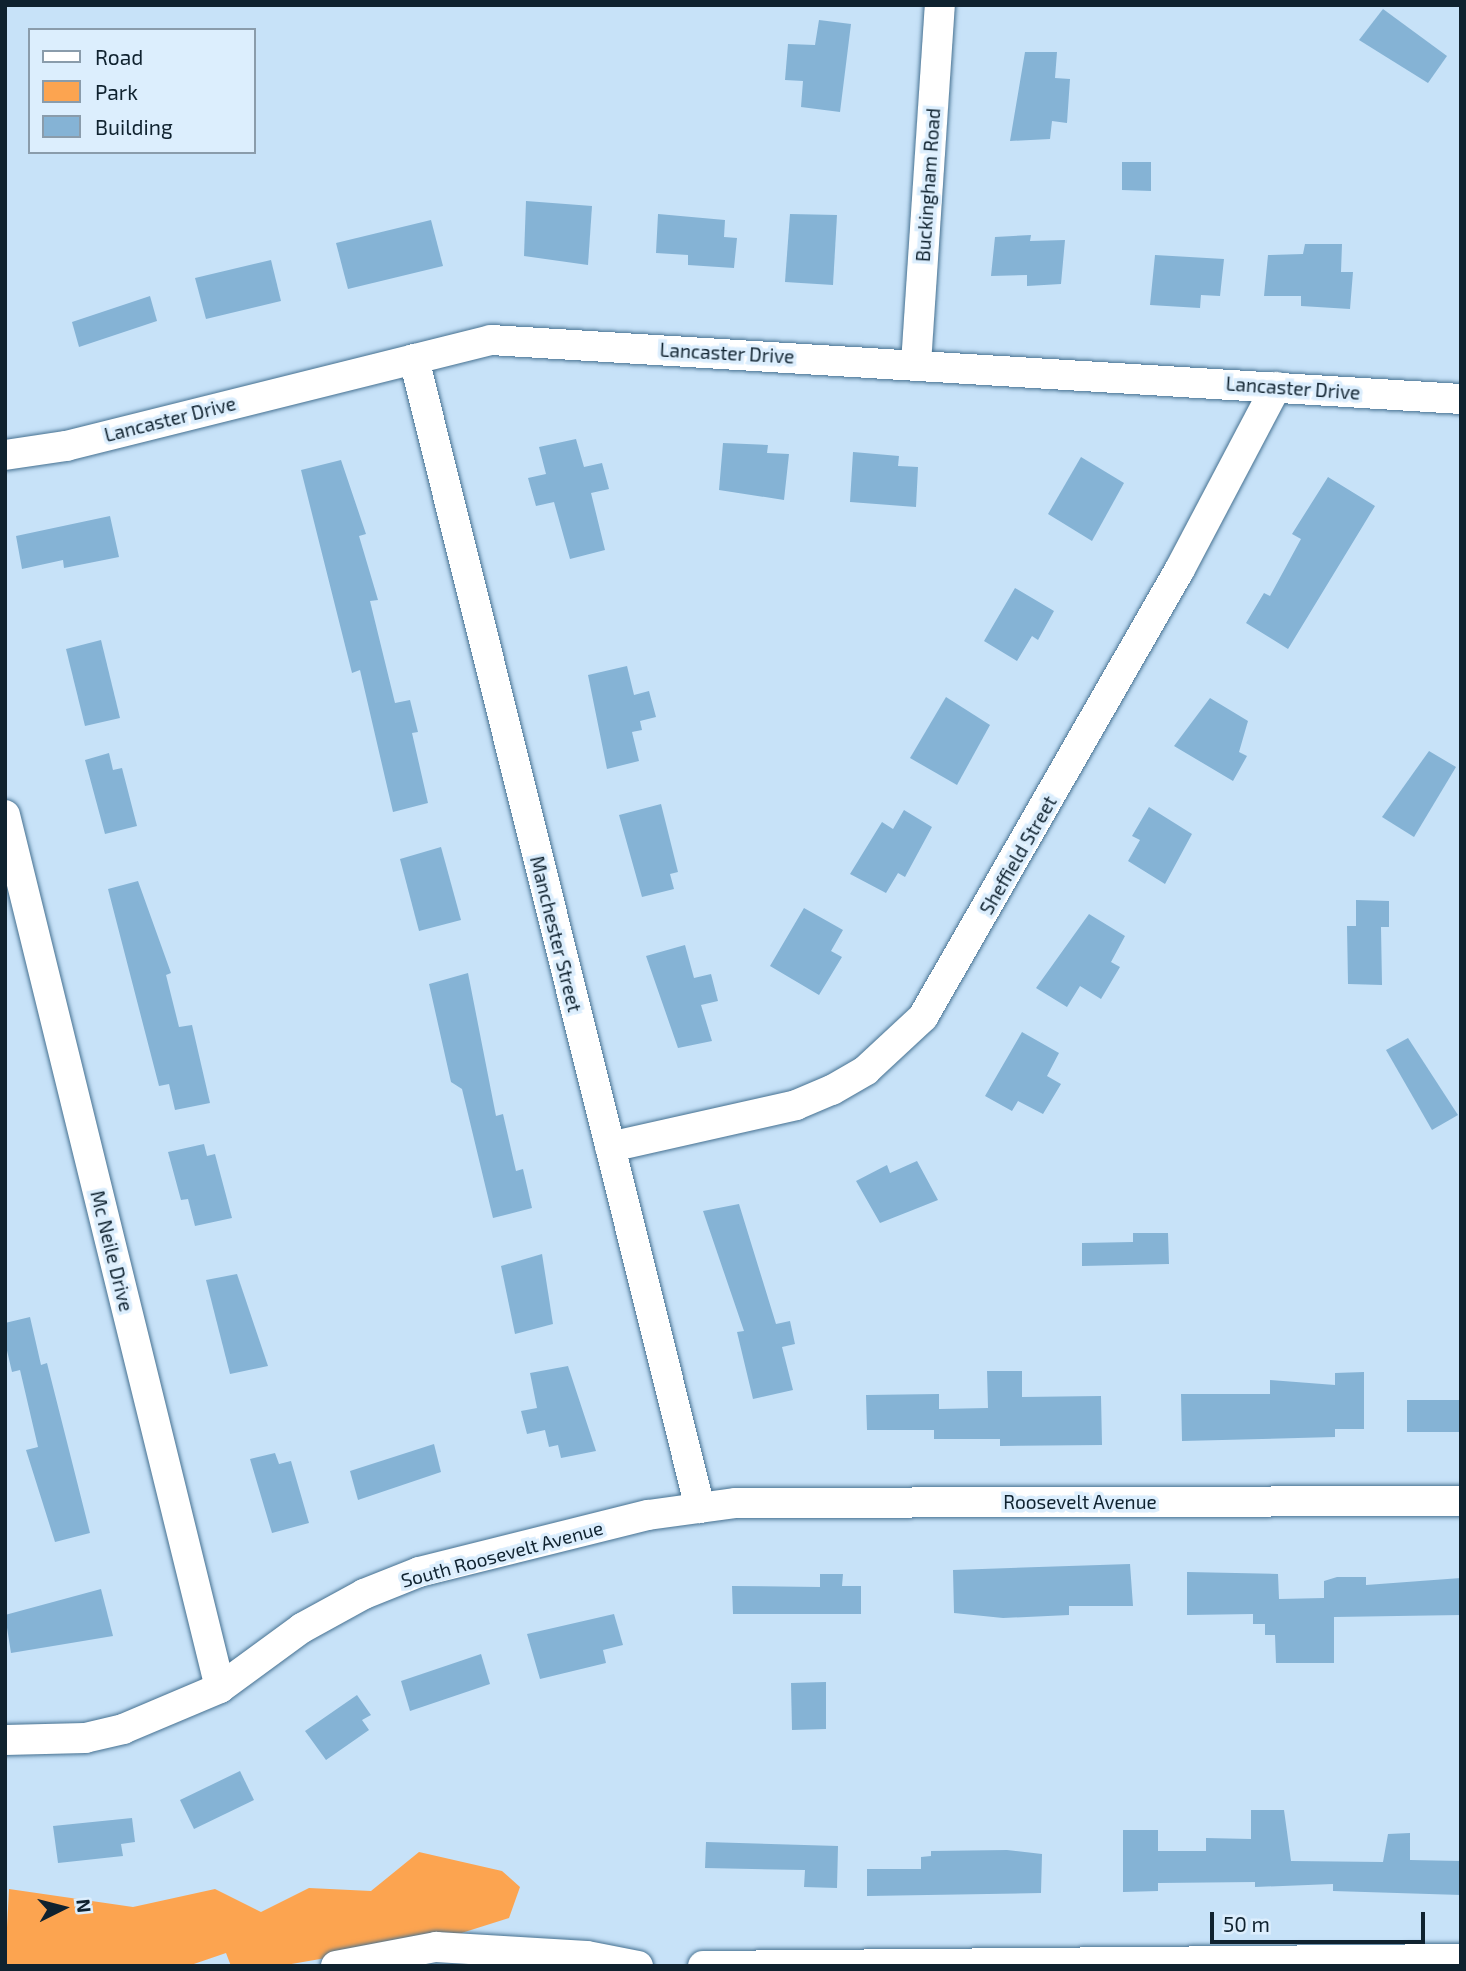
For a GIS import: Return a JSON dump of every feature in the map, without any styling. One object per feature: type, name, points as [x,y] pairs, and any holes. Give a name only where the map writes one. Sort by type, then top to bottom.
[{"type":"street","name":"Buckingham Road","points":[[916,364],[940,5]]},
{"type":"street","name":"Lancaster Drive","points":[[5,455],[66,446],[491,340],[1461,399]]},
{"type":"street","name":"Manchester Street","points":[[414,359],[700,1508]]},
{"type":"street","name":"Sheffield Street","points":[[610,1147],[796,1105],[832,1090],[876,1062],[923,1017],[1180,569],[1276,387]]},
{"type":"street","name":"Mc Neile Drive","points":[[5,815],[219,1688]]},
{"type":"street","name":"Roosevelt Avenue","points":[[700,1508],[736,1503],[1461,1501]]},
{"type":"street","name":"South Roosevelt Avenue","points":[[5,1740],[85,1738],[172,1712],[219,1688],[302,1628],[419,1572],[700,1508]]},
{"type":"street","points":[[336,1966],[375,1962],[411,1952],[487,1948],[638,1966]]},
{"type":"street","points":[[411,1952],[477,1966]]},
{"type":"street","points":[[703,1966],[1461,1959]]},
{"type":"green space","points":[[419,1852],[502,1871],[520,1887],[509,1918],[452,1936],[280,1966],[231,1966],[226,1953],[188,1966],[5,1966],[9,1889],[133,1907],[215,1889],[261,1912],[309,1888],[371,1891]]},
{"type":"building","points":[[1383,9],[1447,56],[1428,83],[1359,40]]},
{"type":"building","points":[[819,20],[851,24],[840,112],[801,107],[803,81],[785,80],[788,44],[815,45]]},
{"type":"building","points":[[1025,52],[1057,52],[1055,78],[1070,79],[1067,123],[1052,121],[1050,139],[1010,141]]},
{"type":"building","points":[[1122,162],[1151,162],[1151,191],[1122,190]]},
{"type":"building","points":[[526,201],[592,206],[588,265],[524,256]]},
{"type":"building","points":[[658,214],[725,220],[724,237],[737,238],[734,268],[688,265],[688,255],[656,253]]},
{"type":"building","points":[[790,214],[837,215],[833,285],[785,282]]},
{"type":"building","points":[[431,220],[443,266],[348,289],[336,243]]},
{"type":"building","points":[[1031,235],[1030,241],[1065,240],[1061,284],[1027,286],[1027,275],[991,276],[995,237]]},
{"type":"building","points":[[1305,244],[1342,244],[1341,272],[1353,272],[1350,309],[1301,306],[1301,296],[1264,296],[1268,255],[1303,254]]},
{"type":"building","points":[[1155,255],[1224,259],[1220,296],[1201,295],[1200,308],[1150,305]]},
{"type":"building","points":[[271,260],[281,301],[206,319],[195,278]]},
{"type":"building","points":[[150,296],[157,321],[79,347],[72,322]]},
{"type":"building","points":[[576,439],[584,467],[602,463],[609,489],[591,493],[605,550],[570,559],[554,502],[536,506],[528,478],[546,474],[539,447]]},
{"type":"building","points":[[723,443],[768,445],[767,453],[789,454],[784,500],[719,490]]},
{"type":"building","points":[[853,452],[899,456],[898,466],[918,467],[916,507],[850,502]]},
{"type":"building","points":[[1081,457],[1124,483],[1092,541],[1048,514]]},
{"type":"building","points":[[341,460],[366,534],[359,536],[378,600],[370,601],[395,703],[410,700],[418,732],[412,733],[428,803],[393,812],[360,670],[352,673],[301,470]]},
{"type":"building","points":[[1328,477],[1375,506],[1288,649],[1246,623],[1264,593],[1270,596],[1301,539],[1292,534]]},
{"type":"building","points":[[110,516],[119,557],[64,568],[63,560],[22,569],[16,536]]},
{"type":"building","points":[[1015,588],[1054,611],[1038,640],[1032,636],[1017,661],[984,641]]},
{"type":"building","points":[[101,640],[120,718],[85,726],[66,649]]},
{"type":"building","points":[[627,666],[634,695],[649,691],[656,717],[640,721],[642,730],[632,732],[639,761],[607,769],[588,675]]},
{"type":"building","points":[[946,697],[990,725],[957,785],[910,758]]},
{"type":"building","points":[[1210,698],[1248,721],[1239,752],[1247,756],[1233,781],[1174,746]]},
{"type":"building","points":[[1429,751],[1456,767],[1414,837],[1382,817]]},
{"type":"building","points":[[109,753],[113,770],[122,768],[137,826],[105,834],[85,760]]},
{"type":"building","points":[[661,804],[678,872],[670,874],[674,889],[642,897],[619,815]]},
{"type":"building","points":[[1149,807],[1192,834],[1165,884],[1128,861],[1140,840],[1132,836]]},
{"type":"building","points":[[904,810],[932,827],[905,877],[898,873],[886,893],[850,874],[882,822],[893,829]]},
{"type":"building","points":[[441,847],[461,920],[419,931],[400,859]]},
{"type":"building","points":[[138,881],[171,973],[166,975],[179,1027],[192,1025],[210,1103],[175,1110],[169,1084],[159,1086],[108,889]]},
{"type":"building","points":[[1356,900],[1389,901],[1389,927],[1381,927],[1382,985],[1348,984],[1347,926],[1356,926]]},
{"type":"building","points":[[804,908],[843,930],[831,951],[842,957],[819,995],[770,966]]},
{"type":"building","points":[[1089,914],[1125,936],[1111,962],[1120,967],[1101,999],[1080,986],[1067,1007],[1036,988]]},
{"type":"building","points":[[685,945],[694,978],[711,974],[718,1001],[701,1005],[712,1041],[678,1048],[646,956]]},
{"type":"building","points":[[468,973],[496,1116],[503,1114],[516,1171],[523,1169],[532,1208],[493,1218],[462,1089],[451,1082],[429,984]]},
{"type":"building","points":[[1022,1032],[1059,1053],[1047,1076],[1061,1084],[1043,1114],[1018,1101],[1012,1111],[985,1096]]},
{"type":"building","points":[[1408,1038],[1458,1115],[1432,1130],[1386,1050]]},
{"type":"building","points":[[204,1144],[207,1156],[215,1154],[232,1218],[195,1226],[188,1199],[181,1200],[168,1152]]},
{"type":"building","points":[[917,1161],[938,1200],[880,1223],[856,1181],[887,1165],[890,1173]]},
{"type":"building","points":[[739,1204],[776,1324],[790,1321],[795,1344],[782,1347],[793,1390],[753,1399],[737,1332],[744,1331],[703,1211]]},
{"type":"building","points":[[1133,1233],[1168,1233],[1169,1264],[1082,1266],[1082,1243],[1133,1242]]},
{"type":"building","points":[[542,1254],[553,1324],[515,1334],[501,1266]]},
{"type":"building","points":[[237,1274],[268,1366],[230,1374],[206,1280]]},
{"type":"building","points":[[30,1317],[41,1365],[47,1363],[90,1533],[55,1542],[26,1450],[38,1447],[20,1370],[12,1372],[5,1342],[5,1323]]},
{"type":"building","points":[[568,1366],[596,1451],[561,1458],[558,1445],[549,1447],[545,1430],[527,1434],[521,1411],[537,1408],[530,1373]]},
{"type":"building","points":[[987,1371],[1022,1371],[1022,1397],[1101,1396],[1102,1445],[1000,1446],[1000,1439],[934,1439],[934,1430],[867,1430],[866,1395],[939,1394],[939,1409],[988,1408]]},
{"type":"building","points":[[1364,1372],[1364,1429],[1335,1429],[1335,1437],[1182,1441],[1181,1394],[1270,1394],[1270,1380],[1335,1385],[1335,1373]]},
{"type":"building","points":[[1407,1400],[1461,1400],[1461,1432],[1407,1432]]},
{"type":"building","points":[[434,1444],[441,1472],[358,1500],[350,1471]]},
{"type":"building","points":[[275,1453],[279,1464],[291,1461],[309,1523],[272,1533],[250,1459]]},
{"type":"building","points":[[1130,1564],[1133,1606],[1069,1606],[1069,1615],[1003,1618],[954,1613],[953,1570]]},
{"type":"building","points":[[1187,1572],[1278,1574],[1279,1599],[1324,1598],[1324,1581],[1337,1577],[1366,1577],[1366,1585],[1461,1578],[1461,1615],[1334,1617],[1334,1663],[1276,1663],[1275,1635],[1265,1635],[1265,1624],[1253,1624],[1253,1614],[1187,1615]]},
{"type":"building","points":[[820,1574],[843,1574],[842,1586],[861,1586],[861,1614],[733,1614],[732,1586],[820,1587]]},
{"type":"building","points":[[101,1589],[113,1636],[11,1653],[5,1615]]},
{"type":"building","points":[[614,1614],[623,1645],[603,1650],[606,1663],[540,1679],[527,1634]]},
{"type":"building","points":[[481,1654],[490,1684],[410,1711],[401,1681]]},
{"type":"building","points":[[826,1682],[826,1729],[792,1730],[791,1683]]},
{"type":"building","points":[[357,1695],[371,1715],[362,1720],[369,1730],[326,1760],[305,1731]]},
{"type":"building","points":[[240,1771],[254,1800],[194,1829],[180,1800]]},
{"type":"building","points":[[1251,1810],[1284,1810],[1291,1861],[1383,1862],[1388,1834],[1410,1833],[1410,1860],[1461,1861],[1461,1895],[1333,1891],[1333,1884],[1255,1887],[1255,1882],[1158,1883],[1158,1891],[1123,1892],[1123,1830],[1158,1830],[1158,1851],[1206,1851],[1206,1838],[1251,1839]]},
{"type":"building","points":[[132,1818],[135,1842],[121,1844],[123,1856],[58,1863],[53,1826]]},
{"type":"building","points":[[706,1842],[838,1846],[837,1888],[804,1887],[805,1870],[705,1868]]},
{"type":"building","points":[[1007,1850],[1042,1854],[1041,1893],[867,1896],[867,1869],[921,1869],[921,1857],[931,1856],[931,1851]]}]
